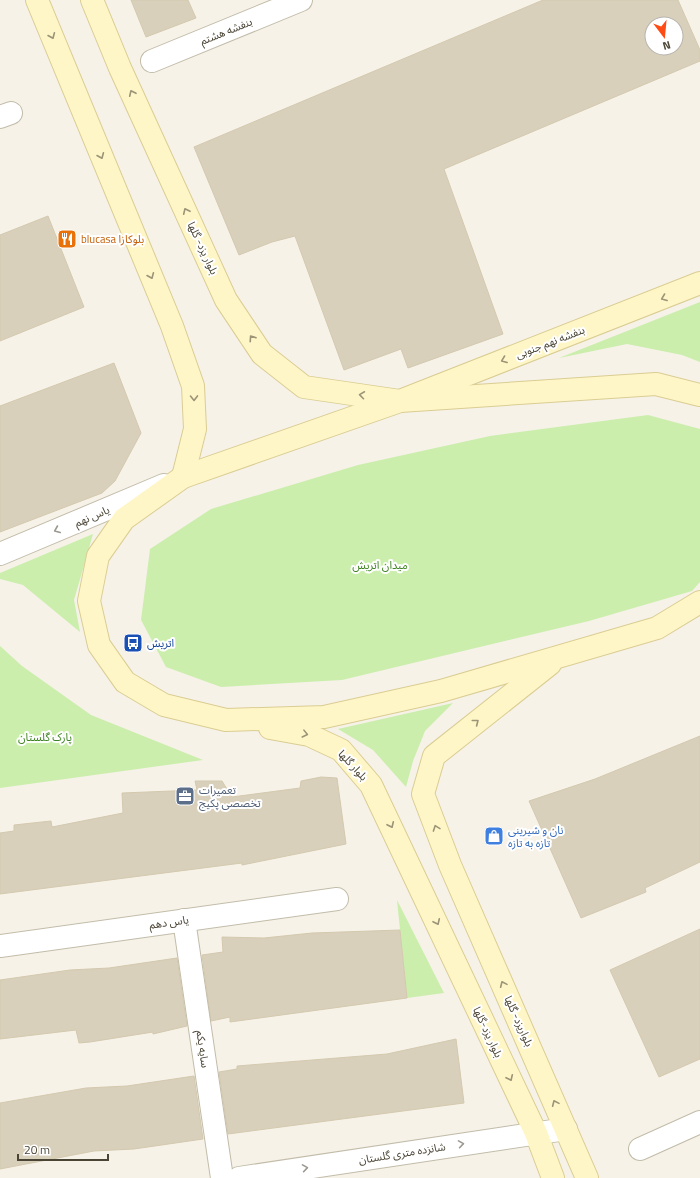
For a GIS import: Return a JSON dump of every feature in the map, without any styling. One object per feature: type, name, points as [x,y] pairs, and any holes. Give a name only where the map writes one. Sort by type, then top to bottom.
[{"type":"main road","points":[[37,0],[172,326],[193,386],[195,428],[183,477]]},
{"type":"main road","name":"بلوار یزد- گلها","points":[[92,0],[120,68],[226,300],[262,354],[304,387],[400,401]]},
{"type":"main road","name":"بنفشه نهم جنوبی","points":[[400,401],[700,284]]},
{"type":"main road","points":[[700,395],[656,384],[400,401],[183,477],[124,519],[98,556],[89,601],[99,645],[125,682],[164,705],[226,720],[324,717],[441,691],[657,628],[700,612]]},
{"type":"main road","points":[[657,628],[700,602]]},
{"type":"main road","name":"بلواریزد- گلها","points":[[559,657],[434,756],[423,794],[450,865],[587,1178]]},
{"type":"main road","name":"بلوار گلها","points":[[226,720],[309,735],[341,750],[371,785],[420,887]]},
{"type":"main road","name":"بلوار یزد-گلها","points":[[420,887],[536,1133],[553,1178]]},
{"type":"street","name":"بنفشه هشتم","points":[[152,61],[301,0]]},
{"type":"street","name":"یاس نهم","points":[[0,554],[183,477]]},
{"type":"street","name":"یاس دهم","points":[[0,946],[337,898]]},
{"type":"street","name":"سایه یکم","points":[[184,920],[222,1178]]},
{"type":"street","points":[[640,1149],[700,1122]]},
{"type":"street","name":"شانزده متری گلستان","points":[[238,1178],[566,1129]]},
{"type":"green space","points":[[700,302],[700,362],[682,355],[627,344],[559,358]]},
{"type":"green space","name":"میدان اتریش","points":[[648,415],[700,429],[700,582],[692,591],[589,621],[342,680],[221,687],[166,667],[141,620],[150,549],[211,509],[358,465],[490,436]]},
{"type":"green space","points":[[93,534],[74,600],[80,632],[23,585],[0,579],[0,573]]},
{"type":"green space","name":"پارک گلستان","points":[[0,646],[22,666],[91,715],[203,760],[0,788]]},
{"type":"green space","points":[[453,703],[425,731],[413,761],[406,787],[373,750],[338,729]]},
{"type":"green space","points":[[397,900],[444,993],[407,998]]},
{"type":"building","points":[[131,0],[188,0],[196,18],[146,37]]},
{"type":"building","points":[[543,0],[678,0],[700,50],[700,61],[444,169],[503,334],[408,368],[401,349],[344,370],[295,236],[272,242],[239,255],[194,147]]},
{"type":"building","points":[[48,216],[84,307],[0,341],[0,235]]},
{"type":"building","points":[[114,363],[141,433],[115,481],[102,493],[0,532],[0,406]]},
{"type":"building","points":[[700,736],[700,862],[645,888],[646,892],[581,918],[529,801],[595,779]]},
{"type":"building","points":[[321,777],[337,778],[346,844],[242,865],[242,863],[0,894],[0,833],[14,831],[14,825],[51,821],[52,827],[123,813],[122,793],[197,790],[195,781],[222,781],[232,797],[300,788],[301,781]]},
{"type":"building","points":[[700,929],[700,1059],[659,1077],[610,970]]},
{"type":"building","points":[[400,930],[407,998],[230,1022],[230,1017],[211,1021],[202,955],[223,952],[222,937],[264,938],[312,933]]},
{"type":"building","points":[[177,958],[187,1026],[153,1034],[153,1032],[79,1043],[76,1030],[0,1039],[0,980],[70,970],[109,968]]},
{"type":"building","points":[[456,1039],[464,1103],[228,1134],[219,1072],[237,1069],[237,1066],[387,1054]]},
{"type":"building","points":[[194,1076],[203,1139],[134,1149],[94,1151],[0,1169],[0,1103],[86,1088],[127,1086]]},
{"type":"place","name":"blucasa بلوکازا","points":[[67,239]]},
{"type":"place","name":"اتریش","points":[[133,643]]},
{"type":"place","name":"تعمیرات تخصصی پکیج","points":[[185,796]]},
{"type":"place","name":"نان و شیرینی تازه به تازه","points":[[494,836]]}]
